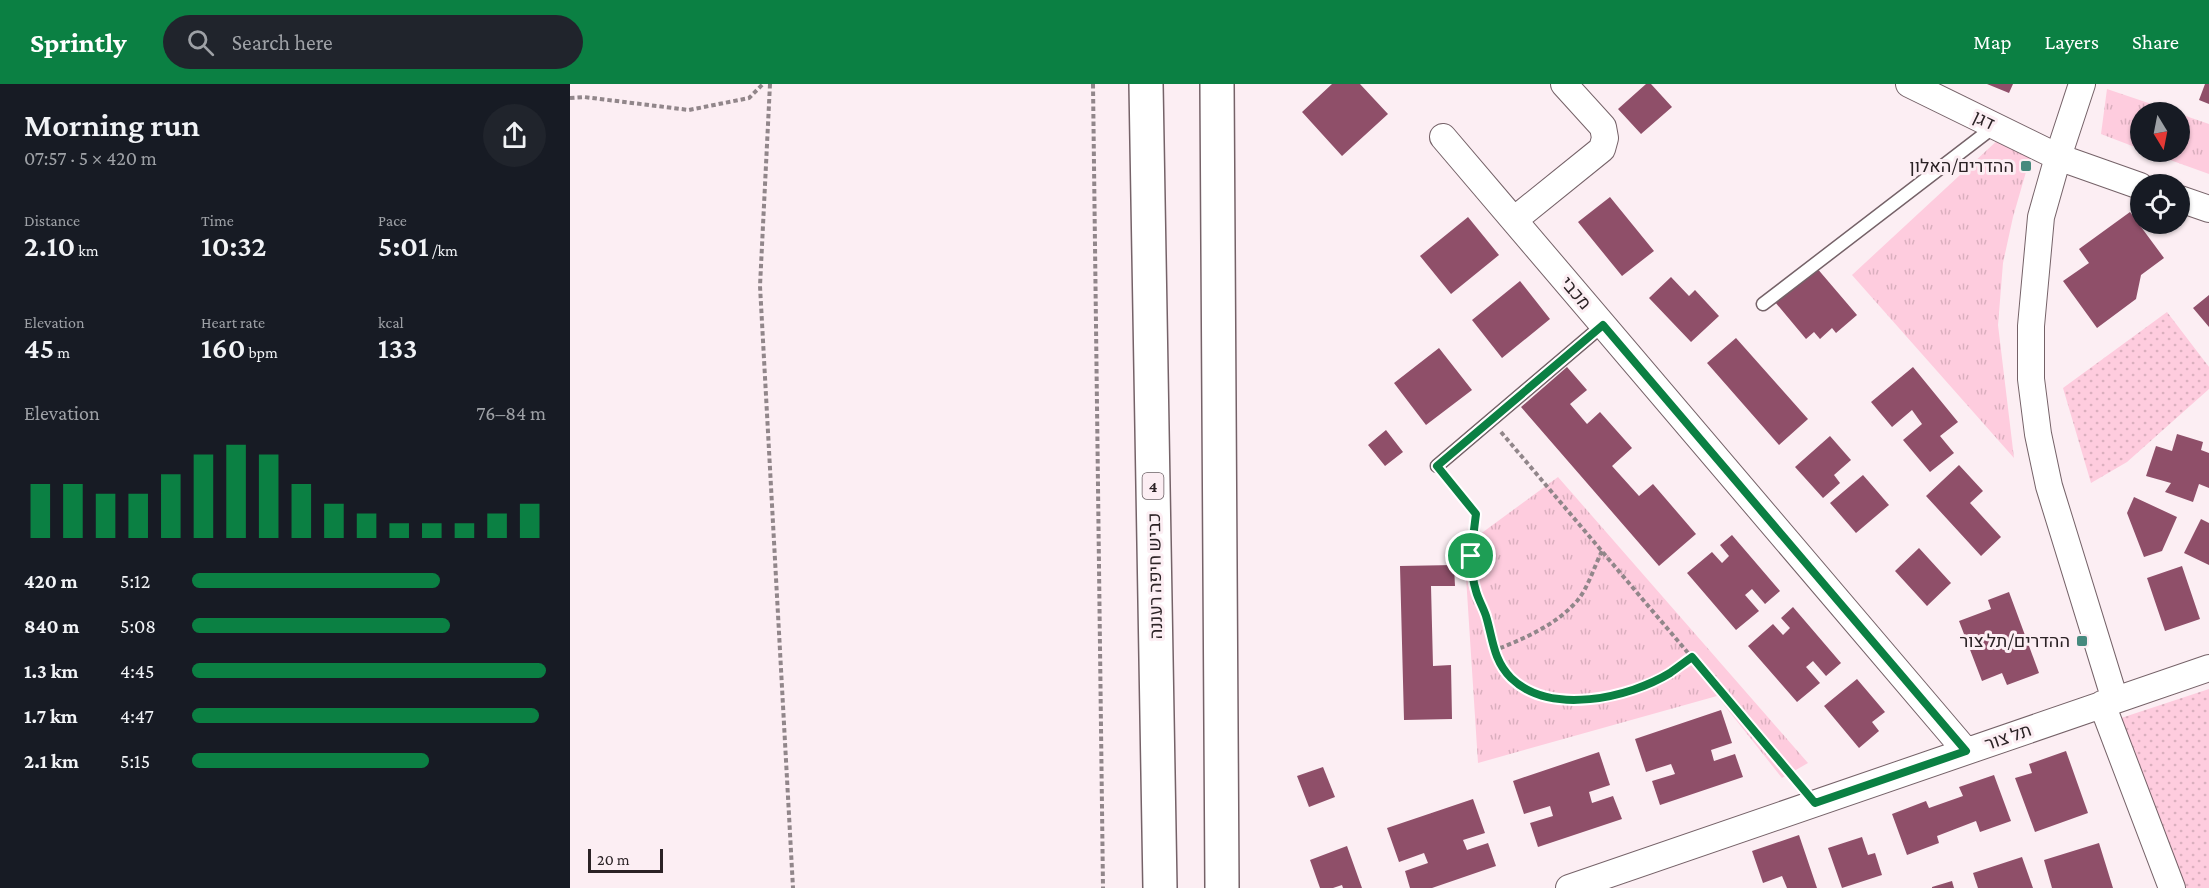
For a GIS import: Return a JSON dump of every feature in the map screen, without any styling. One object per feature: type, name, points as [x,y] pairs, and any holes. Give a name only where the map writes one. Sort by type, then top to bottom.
[{"type":"highway","name":"כביש חיפה רעננה","points":[[1146,84],[1160,888]]},
{"type":"highway","points":[[1217,84],[1222,888]]},
{"type":"street","points":[[1514,220],[1602,149],[1605,138],[1603,127],[1564,84]]},
{"type":"street","name":"דגן","points":[[1909,84],[2058,157],[2130,182]]},
{"type":"street","points":[[2082,84],[2041,217],[2031,326],[2031,379],[2038,434],[2049,486],[2109,702],[2172,888]]},
{"type":"street","name":"מכבי","points":[[1443,137],[1966,751]]},
{"type":"street","points":[[2190,202],[2209,209]]},
{"type":"street","name":"תל צור","points":[[1569,888],[2209,668]]},
{"type":"lane","points":[[1763,304],[1996,125]]},
{"type":"lane","points":[[1437,466],[1603,325]]},
{"type":"path","points":[[570,98],[689,110],[749,98],[763,84]]},
{"type":"path","points":[[770,84],[760,286],[793,888]]},
{"type":"path","points":[[1093,84],[1103,888]]},
{"type":"path","points":[[1491,420],[1815,803]]},
{"type":"path","points":[[1437,466],[1476,514],[1471,556],[1475,589],[1486,616],[1493,651],[1511,678],[1532,693],[1571,702],[1624,693],[1669,674],[1692,657]]},
{"type":"path","points":[[1493,651],[1525,638],[1559,618],[1578,600],[1602,551]]},
{"type":"green space","points":[[2107,89],[2145,102],[2130,102],[2130,145],[2101,134]]},
{"type":"green space","points":[[2190,117],[2209,124],[2209,174],[2176,162],[2190,162]]},
{"type":"green space","points":[[2000,138],[2030,158],[2003,263],[1998,325],[2014,458],[1852,275]]},
{"type":"green space","points":[[2167,312],[2209,367],[2209,389],[2127,462],[2091,483],[2063,388]]},
{"type":"green space","points":[[1558,477],[1808,763],[1782,778],[1717,696],[1478,763],[1464,546]]},
{"type":"green space","points":[[2209,689],[2209,888],[2181,888],[2115,720]]},
{"type":"building","points":[[1332,84],[1360,84],[1388,114],[1342,156],[1302,112]]},
{"type":"building","points":[[1646,84],[1651,84],[1672,107],[1641,134],[1618,109]]},
{"type":"building","points":[[1987,84],[2013,84],[2009,93]]},
{"type":"building","points":[[2205,84],[2209,84],[2209,104],[2199,100]]},
{"type":"building","points":[[1610,197],[1654,251],[1622,276],[1578,222]]},
{"type":"building","points":[[2130,212],[2130,234],[2146,234],[2164,258],[2141,275],[2136,299],[2097,328],[2063,281],[2089,263],[2079,249]]},
{"type":"building","points":[[1468,217],[1499,255],[1451,294],[1420,256]]},
{"type":"building","points":[[1816,267],[1857,315],[1836,333],[1832,328],[1820,339],[1814,332],[1806,339],[1775,302]]},
{"type":"building","points":[[1671,277],[1689,296],[1695,290],[1719,316],[1691,342],[1649,298]]},
{"type":"building","points":[[1520,281],[1550,319],[1502,358],[1472,320]]},
{"type":"building","points":[[2209,295],[2209,327],[2193,308]]},
{"type":"building","points":[[1736,338],[1808,419],[1779,445],[1707,363]]},
{"type":"building","points":[[1439,348],[1472,390],[1426,425],[1394,383]]},
{"type":"building","points":[[1567,367],[1587,390],[1570,404],[1587,424],[1600,412],[1632,448],[1612,466],[1639,496],[1653,484],[1696,534],[1659,566],[1521,407]]},
{"type":"building","points":[[1913,367],[1958,422],[1940,436],[1954,453],[1930,472],[1903,440],[1922,424],[1912,410],[1892,427],[1871,402]]},
{"type":"building","points":[[1386,430],[1403,452],[1385,466],[1368,445]]},
{"type":"building","points":[[2177,434],[2203,442],[2201,450],[2209,453],[2209,488],[2199,484],[2193,502],[2165,492],[2171,483],[2146,476],[2156,446],[2172,451]]},
{"type":"building","points":[[1830,436],[1851,460],[1834,475],[1840,483],[1823,498],[1795,467]]},
{"type":"building","points":[[1959,465],[1983,491],[1970,503],[2001,537],[1981,556],[1926,496]]},
{"type":"building","points":[[1863,475],[1889,505],[1856,533],[1830,503]]},
{"type":"building","points":[[2134,497],[2177,517],[2162,551],[2144,557],[2127,513]]},
{"type":"building","points":[[2201,519],[2209,523],[2209,565],[2184,553]]},
{"type":"building","points":[[1732,535],[1780,591],[1765,604],[1752,589],[1745,595],[1759,611],[1736,630],[1687,573],[1712,552],[1722,563],[1729,556],[1720,545]]},
{"type":"building","points":[[1919,548],[1951,583],[1927,606],[1895,571]]},
{"type":"building","points":[[1454,565],[1455,586],[1431,586],[1433,666],[1451,665],[1452,719],[1404,720],[1400,566]]},
{"type":"building","points":[[2182,566],[2200,619],[2165,631],[2147,578]]},
{"type":"building","points":[[2009,592],[2039,673],[2007,685],[2002,673],[1982,681],[1959,621],[1991,609],[1988,600]]},
{"type":"building","points":[[1793,607],[1841,663],[1826,676],[1813,661],[1806,667],[1820,683],[1797,702],[1748,646],[1773,624],[1783,635],[1790,628],[1781,618]]},
{"type":"building","points":[[1857,679],[1885,712],[1872,722],[1879,731],[1859,748],[1824,706]]},
{"type":"building","points":[[1721,710],[1732,743],[1711,750],[1714,761],[1735,754],[1743,777],[1660,805],[1652,781],[1675,774],[1671,764],[1646,772],[1635,739]]},
{"type":"building","points":[[2066,751],[2088,813],[2035,832],[2015,778],[2032,773],[2029,764]]},
{"type":"building","points":[[1599,752],[1610,785],[1589,792],[1592,803],[1613,796],[1622,819],[1538,847],[1530,823],[1553,816],[1550,806],[1524,814],[1513,781]]},
{"type":"building","points":[[1323,767],[1335,797],[1309,807],[1297,776]]},
{"type":"building","points":[[1994,775],[2011,821],[1980,832],[1976,821],[1937,836],[1939,843],[1907,855],[1892,814],[1926,801],[1929,808],[1963,796],[1959,787]]},
{"type":"building","points":[[1473,799],[1485,833],[1463,840],[1467,850],[1488,843],[1496,866],[1432,888],[1410,888],[1405,871],[1428,863],[1424,853],[1399,862],[1387,828]]},
{"type":"building","points":[[1799,835],[1817,888],[1787,888],[1782,876],[1763,883],[1752,851]]},
{"type":"building","points":[[1862,837],[1868,855],[1875,853],[1882,875],[1842,888],[1828,848]]},
{"type":"building","points":[[2099,843],[2113,888],[2052,888],[2044,860]]},
{"type":"building","points":[[1347,846],[1362,888],[1343,888],[1342,885],[1320,888],[1310,860]]},
{"type":"building","points":[[2022,857],[2033,888],[1978,888],[1973,873]]},
{"type":"building","points":[[1952,881],[1954,888],[1932,888],[1932,887]]},
{"type":"place","name":"ההדרים/האלון","points":[[2026,166]]},
{"type":"place","name":"ההדרים/תל צור","points":[[2082,641]]},
{"type":"route","points":[[1603,325],[1966,751],[1815,803],[1692,657],[1669,674],[1624,693],[1571,702],[1532,693],[1511,678],[1493,651],[1486,616],[1475,589],[1471,556],[1476,514],[1437,466],[1603,325]]}]
